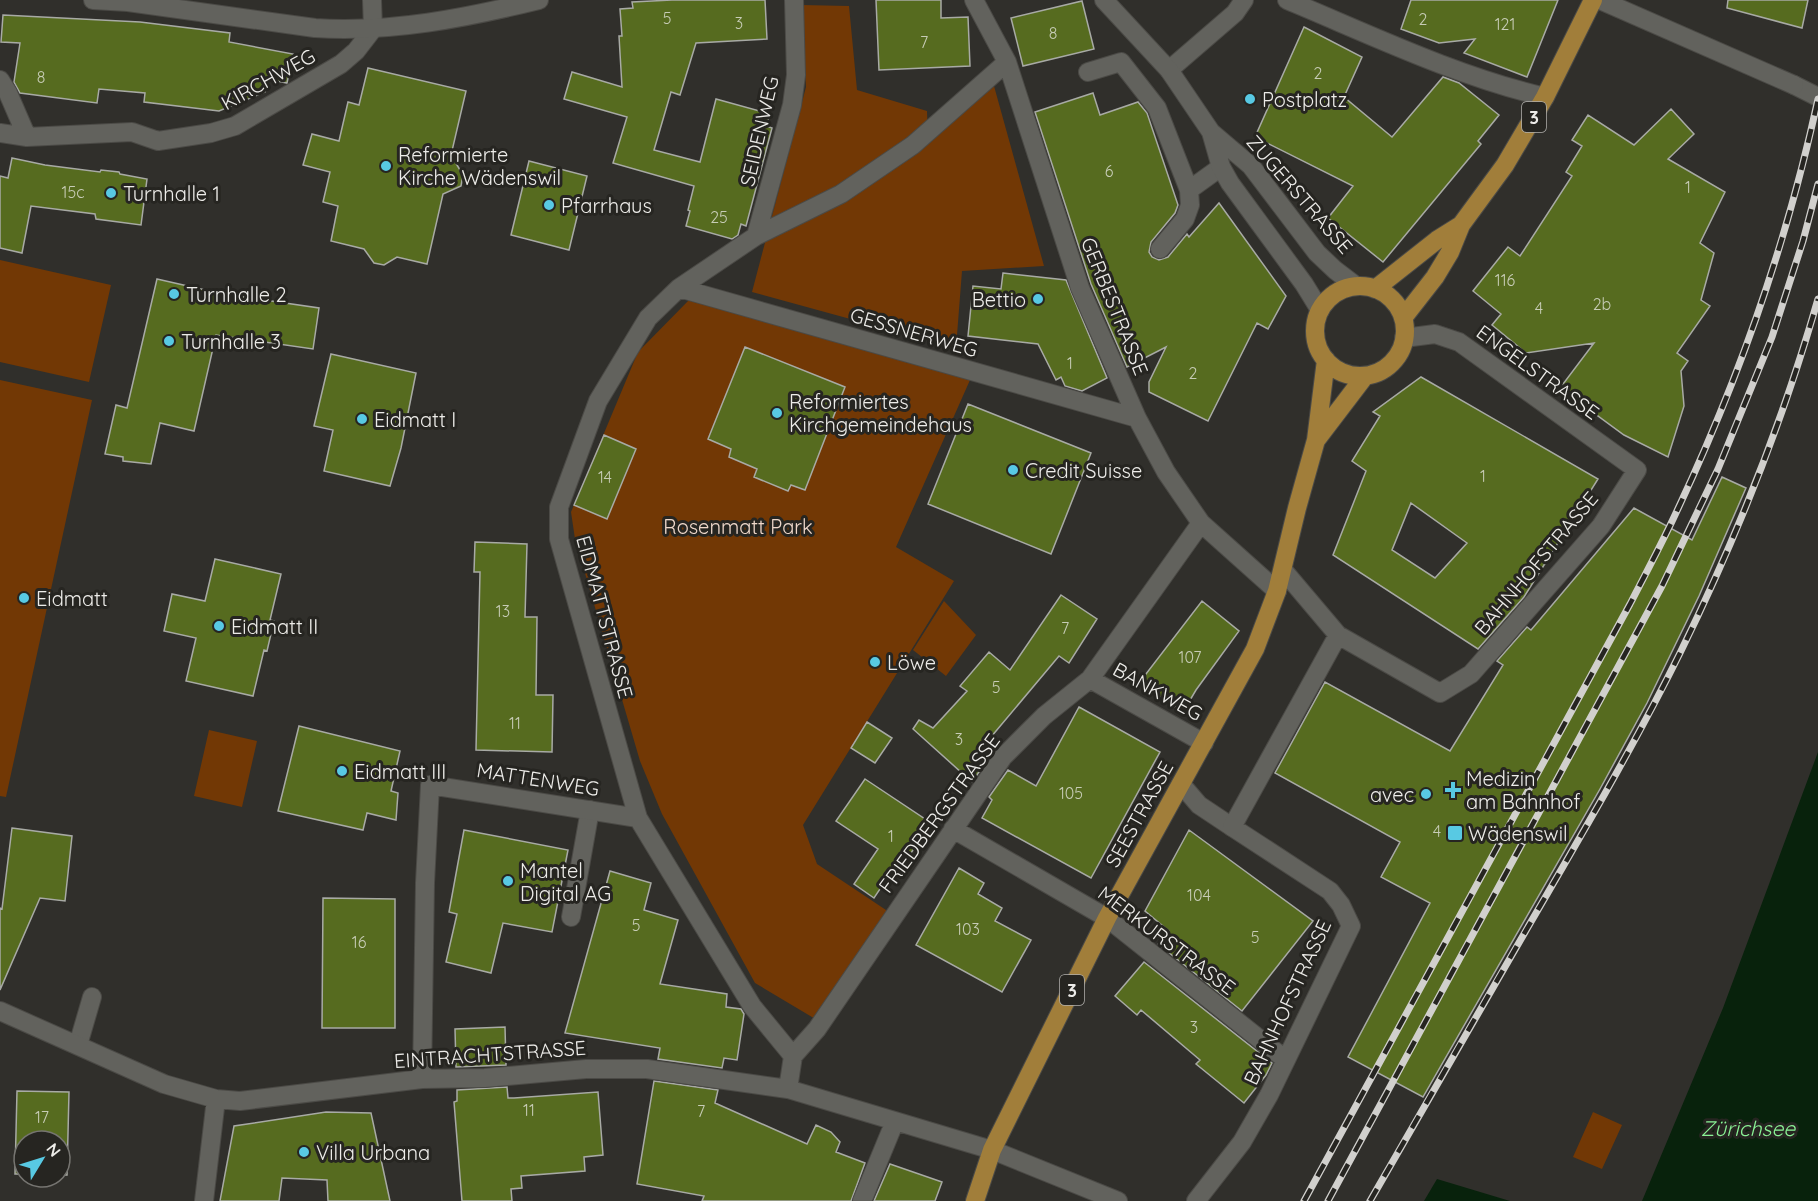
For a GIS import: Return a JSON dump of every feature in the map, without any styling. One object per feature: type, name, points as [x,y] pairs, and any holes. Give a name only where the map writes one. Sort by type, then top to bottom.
[{"type":"main road","name":"3","points":[[1403,318],[1435,277],[1450,252],[1461,225],[1505,165],[1545,97],[1593,0]]},
{"type":"main road","name":"3","points":[[1376,289],[1437,240],[1461,225]]},
{"type":"main road","points":[[1356,286],[1376,289],[1392,301],[1403,318],[1404,338],[1395,359],[1376,373],[1354,376],[1343,373],[1326,360],[1320,352],[1314,331],[1320,310],[1331,296],[1347,288],[1356,286]]},
{"type":"main road","name":"SEESTRASSE","points":[[975,1201],[992,1150],[1107,918],[1254,649],[1277,591],[1316,441],[1326,360]]},
{"type":"main road","name":"SEESTRASSE","points":[[1316,441],[1365,376]]},
{"type":"street","points":[[93,0],[128,2],[315,28],[346,30],[446,20],[515,3],[539,0]]},
{"type":"street","points":[[372,0],[373,29]]},
{"type":"street","name":"SEIDENWEG","points":[[756,236],[792,105],[796,75],[794,0]]},
{"type":"street","name":"GERBESTRASSE","points":[[974,0],[1007,62],[1080,288],[1137,418],[1166,472],[1201,523],[1277,591]]},
{"type":"street","name":"ZUGERSTRASSE","points":[[1104,0],[1169,70],[1211,132],[1251,166],[1317,253],[1356,286]]},
{"type":"street","points":[[1169,70],[1235,13],[1244,0]]},
{"type":"street","points":[[1287,0],[1431,59],[1522,92],[1545,97]]},
{"type":"street","points":[[1600,0],[1818,97]]},
{"type":"street","name":"KIRCHWEG","points":[[0,133],[27,137],[132,132],[158,141],[211,133],[235,126],[341,64],[356,51],[373,29]]},
{"type":"street","name":"EIDMATTSTRASSE","points":[[793,1056],[752,1006],[638,818],[559,539],[559,507],[598,401],[648,318],[679,288],[756,236],[842,194],[913,145],[1007,62]]},
{"type":"street","points":[[1088,72],[1121,62],[1157,108],[1189,190],[1190,206],[1185,219],[1160,249]]},
{"type":"street","points":[[0,80],[27,137]]},
{"type":"street","name":"ZUGERSTRASSE","points":[[1211,132],[1221,167],[1230,183],[1304,284],[1320,310]]},
{"type":"street","points":[[1189,190],[1221,167]]},
{"type":"street","name":"GESSNERWEG","points":[[679,288],[1137,418]]},
{"type":"street","name":"ENGELSTRASSE","points":[[1404,338],[1435,334],[1459,342],[1637,470]]},
{"type":"street","name":"BAHNHOFSTRASSE","points":[[1283,570],[1338,634],[1440,693],[1471,674],[1601,526],[1637,470]]},
{"type":"street","name":"FRIEDBERGSTRASSE","points":[[793,1056],[817,1029],[1003,757],[1044,716],[1090,680],[1201,523]]},
{"type":"street","points":[[1181,784],[1199,805],[1232,827],[1338,634]]},
{"type":"street","name":"BANKWEG","points":[[1090,680],[1204,743]]},
{"type":"street","name":"MATTENWEG","points":[[422,1079],[425,883],[430,784],[638,818]]},
{"type":"street","points":[[571,917],[590,810]]},
{"type":"street","name":"BAHNHOFSTRASSE","points":[[1196,1201],[1242,1142],[1286,1060],[1351,926],[1341,905],[1330,891],[1232,827]]},
{"type":"street","name":"MERKURSTRASSE","points":[[953,829],[1107,918],[1286,1060]]},
{"type":"street","points":[[78,1045],[92,998]]},
{"type":"street","name":"EINTRACHTSTRASSE","points":[[0,1011],[164,1084],[216,1099],[240,1101],[422,1079],[485,1078],[586,1069],[647,1069],[788,1089],[992,1150],[1118,1201]]},
{"type":"street","points":[[788,1089],[793,1056]]},
{"type":"street","points":[[204,1201],[216,1099]]},
{"type":"street","points":[[862,1201],[896,1121]]},
{"type":"green space","points":[[801,5],[849,6],[857,90],[927,111],[928,142],[994,86],[1044,266],[962,271],[956,348],[752,292],[806,87]]},
{"type":"green space","points":[[0,260],[111,285],[89,382],[0,362]]},
{"type":"green space","name":"Rosenmatt Park","points":[[689,300],[970,380],[896,547],[954,581],[803,825],[817,864],[892,914],[817,1020],[755,983],[662,814],[640,761],[575,539],[571,512],[638,352]]},
{"type":"green space","name":"Eidmatt","points":[[0,380],[92,400],[6,797],[0,796]]},
{"type":"green space","points":[[944,601],[976,635],[946,676],[913,650]]},
{"type":"green space","points":[[209,730],[257,741],[242,807],[194,796]]},
{"type":"green space","points":[[1593,1112],[1622,1125],[1602,1169],[1573,1157]]},
{"type":"water","name":"Zürichsee","points":[[1818,752],[1818,1201],[1642,1201],[1723,1008]]},
{"type":"water","points":[[1437,1179],[1510,1201],[1424,1201]]},
{"type":"building","points":[[765,0],[767,39],[696,43],[680,95],[671,92],[654,150],[700,162],[716,99],[770,114],[766,126],[772,128],[746,226],[741,224],[738,235],[732,239],[686,226],[694,186],[613,163],[627,117],[564,99],[572,72],[622,87],[620,9],[633,8],[632,2]]},
{"type":"building","points":[[876,0],[941,0],[941,18],[968,17],[970,66],[879,70]]},
{"type":"building","points":[[1411,0],[1558,0],[1527,77],[1464,53],[1475,39],[1439,43],[1401,29]]},
{"type":"building","points":[[1728,0],[1808,0],[1802,28],[1727,8]]},
{"type":"building","points":[[1082,1],[1094,49],[1023,66],[1011,18]]},
{"type":"building","points":[[3,15],[140,22],[230,33],[229,42],[293,54],[287,83],[267,79],[265,92],[219,111],[144,102],[145,93],[99,89],[97,103],[20,93],[14,82],[20,43],[1,42]]},
{"type":"building","points":[[1304,27],[1362,57],[1344,97],[1392,137],[1443,77],[1459,83],[1499,115],[1478,141],[1481,144],[1383,262],[1328,218],[1353,186],[1255,137]]},
{"type":"building","points":[[368,68],[466,91],[451,155],[463,175],[461,186],[443,194],[427,264],[397,257],[384,265],[374,263],[364,249],[331,241],[338,206],[323,202],[330,172],[303,165],[312,134],[339,141],[348,102],[359,105]]},
{"type":"building","points":[[1093,93],[1100,115],[1138,102],[1147,113],[1178,205],[1175,213],[1151,242],[1149,252],[1152,257],[1159,260],[1168,257],[1187,234],[1189,237],[1219,203],[1286,296],[1268,329],[1257,323],[1208,421],[1149,392],[1149,382],[1166,347],[1127,367],[1091,284],[1035,112]]},
{"type":"building","points":[[1671,109],[1694,134],[1668,159],[1725,192],[1700,243],[1714,253],[1701,300],[1710,306],[1677,353],[1688,361],[1681,371],[1684,406],[1668,457],[1624,435],[1560,388],[1594,343],[1526,353],[1492,325],[1501,314],[1473,291],[1508,247],[1520,256],[1572,176],[1566,172],[1582,146],[1572,140],[1588,115],[1634,145]]},
{"type":"building","name":"Turnhalle 1","points":[[12,158],[45,165],[119,172],[147,179],[141,225],[96,219],[95,214],[31,206],[22,253],[0,248],[0,176],[8,178]]},
{"type":"building","name":"Pfarrhaus","points":[[529,161],[587,176],[569,250],[511,235]]},
{"type":"building","points":[[1003,273],[1066,280],[1107,378],[1082,391],[1065,386],[1061,377],[1056,380],[1038,344],[968,336],[973,286],[1001,289]]},
{"type":"building","points":[[157,279],[223,294],[319,308],[313,349],[216,335],[194,431],[160,423],[151,464],[123,461],[123,457],[105,454],[116,405],[127,408]]},
{"type":"building","name":"Reformiertes Kirchgemeindehaus","points":[[745,347],[845,387],[805,490],[791,485],[788,491],[754,477],[757,469],[729,457],[731,449],[708,439]]},
{"type":"building","name":"Eidmatt I","points":[[331,354],[416,373],[401,448],[390,486],[324,471],[333,430],[314,426]]},
{"type":"building","points":[[1421,377],[1598,479],[1524,597],[1478,649],[1333,555],[1366,471],[1352,461],[1380,416],[1373,412]],"holes":[[[1411,503],[1467,543],[1435,578],[1392,550]]]},
{"type":"building","name":"Credit Suisse","points":[[968,404],[1091,453],[1051,554],[928,504]]},
{"type":"building","points":[[604,435],[636,449],[607,519],[574,505]]},
{"type":"building","points":[[1722,477],[1746,488],[1699,596],[1647,703],[1600,789],[1423,1097],[1348,1057],[1430,903],[1381,877],[1400,842],[1275,773],[1325,682],[1450,751],[1503,665],[1497,661],[1527,627],[1531,630],[1634,508],[1692,540]]},
{"type":"building","points":[[475,542],[527,544],[525,617],[537,617],[536,695],[553,695],[552,752],[476,750],[480,572],[474,572]]},
{"type":"building","name":"Eidmatt II","points":[[215,559],[281,574],[270,620],[274,621],[267,651],[264,650],[253,696],[186,681],[196,638],[164,631],[172,594],[205,601]]},
{"type":"building","points":[[1061,595],[1097,619],[1069,663],[1059,656],[991,737],[994,740],[981,755],[988,759],[972,782],[913,729],[919,720],[933,728],[967,691],[960,686],[989,652],[1010,670]]},
{"type":"building","points":[[1202,601],[1239,631],[1196,690],[1183,712],[1139,683]]},
{"type":"building","points":[[1079,707],[1160,752],[1091,878],[982,818],[992,800],[989,797],[1008,770],[1036,786]]},
{"type":"building","points":[[867,722],[892,738],[875,763],[851,748]]},
{"type":"building","name":"Eidmatt III","points":[[299,726],[400,751],[391,791],[398,793],[396,820],[367,813],[363,830],[278,811]]},
{"type":"building","points":[[865,779],[931,823],[903,865],[898,862],[874,898],[854,884],[878,849],[836,821]]},
{"type":"building","points":[[12,828],[72,836],[65,901],[40,898],[0,990],[0,908],[2,909]]},
{"type":"building","name":"Mantel Digital AG","points":[[464,830],[568,850],[552,932],[503,923],[491,973],[446,962],[457,914],[449,912]]},
{"type":"building","points":[[1189,830],[1313,921],[1242,1011],[1158,944],[1169,931],[1145,911]]},
{"type":"building","points":[[959,868],[984,883],[978,894],[1002,908],[995,921],[1031,940],[1002,992],[916,945]]},
{"type":"building","points":[[610,871],[651,883],[644,910],[678,920],[660,984],[727,994],[726,1007],[741,1009],[744,1014],[737,1060],[724,1058],[722,1068],[658,1059],[660,1048],[565,1033]]},
{"type":"building","points":[[323,898],[395,899],[395,1028],[322,1028]]},
{"type":"building","points":[[1144,962],[1272,1063],[1266,1075],[1244,1103],[1196,1064],[1200,1060],[1141,1010],[1137,1015],[1115,996]]},
{"type":"building","points":[[505,1027],[506,1065],[456,1067],[455,1029]]},
{"type":"building","points":[[654,1081],[718,1090],[715,1103],[807,1144],[816,1125],[831,1132],[840,1142],[836,1152],[865,1163],[851,1201],[702,1201],[704,1196],[637,1184]]},
{"type":"building","points":[[507,1087],[508,1098],[598,1092],[603,1155],[584,1157],[585,1171],[521,1176],[522,1188],[511,1189],[512,1201],[462,1201],[454,1102],[457,1101],[457,1090]]},
{"type":"building","points":[[17,1091],[69,1092],[68,1129],[16,1129]]},
{"type":"building","name":"Villa Urbana","points":[[326,1112],[371,1113],[390,1201],[328,1201],[327,1180],[282,1178],[279,1201],[220,1201],[234,1126]]},
{"type":"building","points":[[890,1164],[942,1182],[935,1201],[874,1201]]},
{"type":"railway","points":[[1304,1201],[1630,604],[1675,515],[1720,414],[1759,311],[1806,153],[1818,99]]},
{"type":"railway","points":[[1328,1201],[1662,586],[1718,469],[1772,337],[1803,241],[1818,184]]},
{"type":"railway","points":[[1370,1201],[1608,788],[1680,653],[1701,610],[1757,479],[1790,390],[1818,299]]},
{"type":"place","name":"Postplatz","points":[[1250,99]]},
{"type":"place","name":"Reformierte Kirche Wädenswil","points":[[386,166]]},
{"type":"place","name":"Turnhalle 1","points":[[111,193]]},
{"type":"place","name":"Pfarrhaus","points":[[549,205]]},
{"type":"place","name":"Turnhalle 2","points":[[174,294]]},
{"type":"place","name":"Bettio","points":[[1038,299]]},
{"type":"place","name":"Turnhalle 3","points":[[169,341]]},
{"type":"place","name":"Reformiertes Kirchgemeindehaus","points":[[777,413]]},
{"type":"place","name":"Eidmatt I","points":[[362,419]]},
{"type":"place","name":"Credit Suisse","points":[[1013,470]]},
{"type":"place","name":"Eidmatt","points":[[24,598]]},
{"type":"place","name":"Eidmatt II","points":[[219,626]]},
{"type":"place","name":"Löwe","points":[[875,662]]},
{"type":"place","name":"Eidmatt III","points":[[342,771]]},
{"type":"place","name":"Medizin am Bahnhof","points":[[1453,790]]},
{"type":"place","name":"avec","points":[[1426,794]]},
{"type":"place","name":"Wädenswil","points":[[1455,833]]},
{"type":"place","name":"Mantel Digital AG","points":[[508,881]]},
{"type":"place","name":"Villa Urbana","points":[[304,1152]]}]
